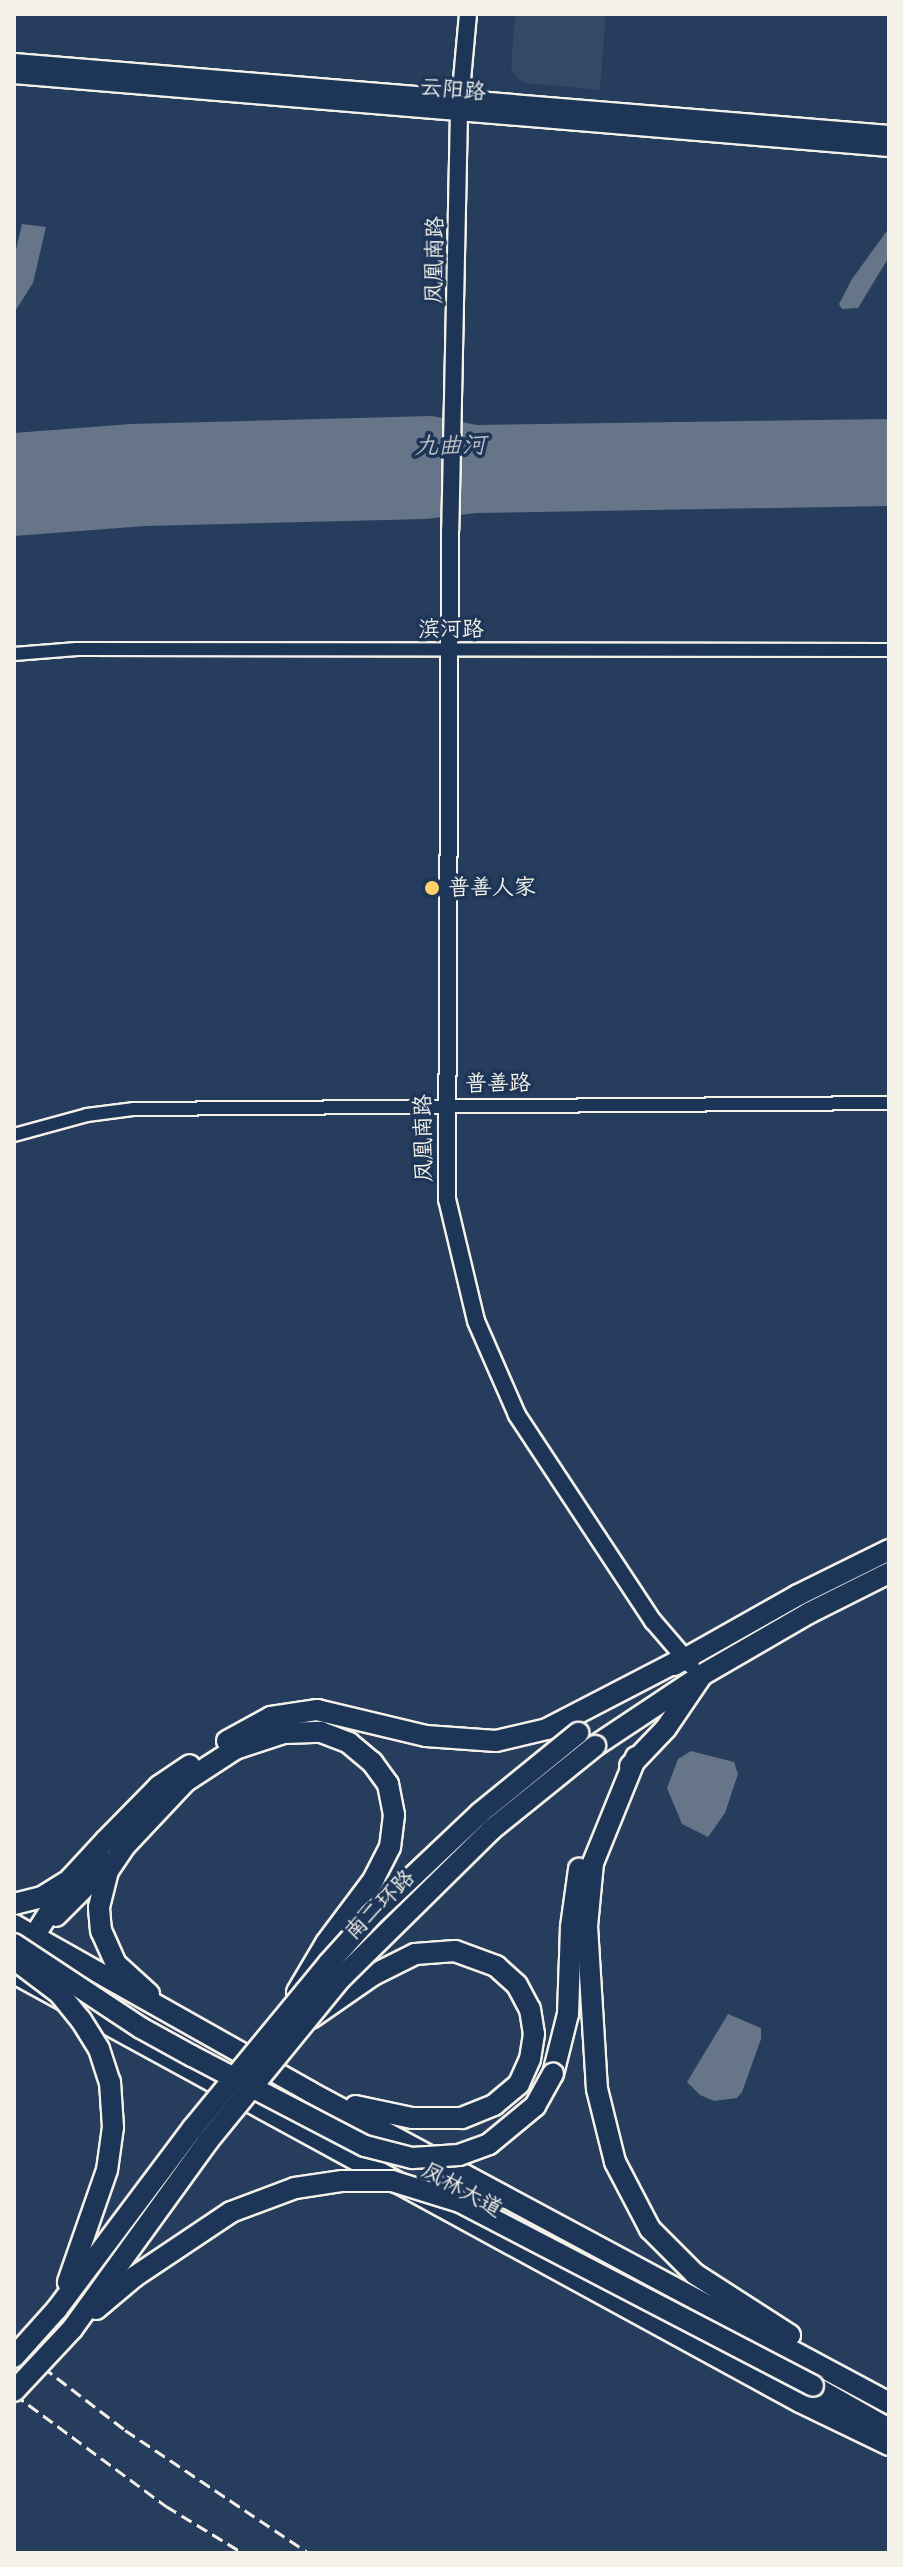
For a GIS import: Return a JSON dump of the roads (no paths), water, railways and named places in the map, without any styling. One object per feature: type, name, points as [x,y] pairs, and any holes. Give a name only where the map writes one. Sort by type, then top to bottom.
[{"type":"main road","name":"南二环路","points":[[14,2391],[72,2329],[208,2141],[304,2022],[385,1931],[587,1740],[684,1658],[889,1550]]},
{"type":"main road","name":"南二环路","points":[[14,2357],[57,2309],[281,2018],[371,1916],[480,1813],[587,1740],[809,1613],[889,1573]]},
{"type":"main road","points":[[24,1941],[70,1879],[159,1786],[271,1717],[317,1710],[426,1736],[496,1741],[547,1729],[684,1658]]},
{"type":"main road","points":[[14,1925],[24,1941],[141,2028],[365,2146],[412,2158],[459,2155],[489,2144],[535,2106],[553,2074],[563,2044],[568,2014],[579,1926],[580,1862],[605,1798],[636,1757],[666,1728],[702,1675]]},
{"type":"main road","points":[[24,1941],[124,1847],[186,1781],[235,1749],[284,1733],[321,1732],[349,1743],[372,1762],[388,1784],[394,1815],[390,1847],[374,1879],[326,1943],[281,2018]]},
{"type":"main road","points":[[124,1847],[108,1871],[99,1907],[101,1931],[116,1964],[176,2018]]},
{"type":"main road","points":[[14,1904],[42,1897],[70,1879]]},
{"type":"main road","points":[[579,1926],[597,2089],[615,2162],[650,2229],[695,2274],[889,2395]]},
{"type":"main road","name":"凤林大道","points":[[24,1941],[176,2018],[889,2403]]},
{"type":"main road","points":[[304,2022],[373,1975],[415,1954],[455,1951],[496,1966],[517,1985],[530,2009],[534,2034],[530,2059],[519,2084],[494,2105],[462,2118],[412,2118],[376,2112],[310,2092]]},
{"type":"main road","points":[[14,1961],[59,1993],[81,2020],[99,2049],[110,2082],[113,2127],[107,2170],[82,2248],[57,2309]]},
{"type":"main road","name":"凤林大道","points":[[14,1973],[800,2402],[889,2445]]},
{"type":"main road","points":[[72,2329],[134,2277],[231,2212],[295,2188],[342,2181],[392,2181],[460,2202],[813,2386],[889,2429]]},
{"type":"street","name":"凤凰南路","points":[[468,14],[460,106],[450,530],[445,1105],[447,1199],[476,1321],[517,1415],[653,1621],[702,1675]]},
{"type":"street","name":"云阳路","points":[[14,62],[889,148]]},
{"type":"street","name":"云阳路","points":[[14,75],[889,134]]},
{"type":"street","name":"滨河路","points":[[14,654],[77,649],[889,650]]},
{"type":"street","name":"普善路","points":[[14,1135],[87,1115],[133,1109],[889,1103]]},
{"type":"street","points":[[14,1961],[24,1941]]},
{"type":"water","points":[[22,224],[46,227],[33,283],[14,313],[14,258]]},
{"type":"water","points":[[889,228],[889,257],[858,308],[842,309],[839,304],[852,279]]},
{"type":"water","name":"九曲河","points":[[432,416],[477,425],[889,419],[889,506],[476,513],[426,519],[145,526],[14,536],[14,433],[131,424]]},
{"type":"water","points":[[691,1751],[734,1762],[738,1774],[725,1813],[708,1837],[682,1824],[667,1788],[678,1759]]},
{"type":"water","points":[[728,2014],[761,2028],[761,2039],[742,2092],[737,2098],[714,2101],[700,2095],[687,2082]]},
{"type":"railway","points":[[14,2345],[125,2430],[309,2553]]},
{"type":"railway","points":[[14,2394],[166,2506],[243,2553]]},
{"type":"place","name":"普善人家","points":[[432,888]]}]
